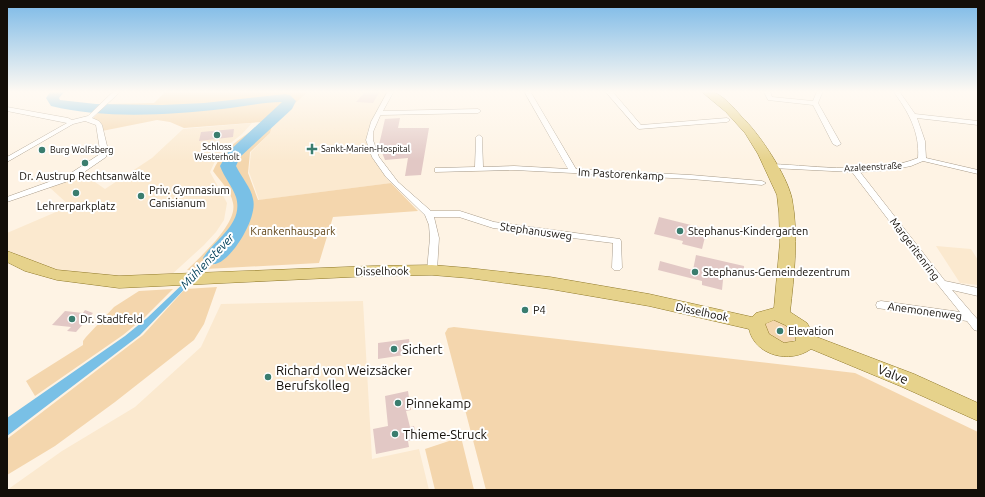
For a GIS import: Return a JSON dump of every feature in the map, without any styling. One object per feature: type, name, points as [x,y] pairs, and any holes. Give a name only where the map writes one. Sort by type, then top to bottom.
[{"type":"main road","points":[[733,114],[759,142],[772,166],[785,200],[785,270],[781,316]]},
{"type":"main road","name":"Disselhook","points":[[7,256],[31,267],[57,275],[119,282],[372,271],[432,270],[468,273],[550,283],[649,300],[756,324]]},
{"type":"main road","points":[[774,314],[781,316],[796,323],[802,329],[806,340],[800,348],[786,350],[778,348],[761,338],[757,331],[756,324],[761,317],[774,314]]},
{"type":"main road","name":"Valve","points":[[806,340],[906,380],[978,412]]},
{"type":"street","points":[[37,114],[64,119],[71,123]]},
{"type":"street","points":[[7,160],[71,123],[87,119],[92,114]]},
{"type":"street","points":[[378,114],[369,133],[369,142],[379,163],[392,179],[429,214],[433,225],[434,236],[432,270]]},
{"type":"street","points":[[540,114],[574,172]]},
{"type":"street","points":[[628,114],[639,127],[727,120]]},
{"type":"street","points":[[821,114],[837,144]]},
{"type":"street","points":[[978,123],[912,116],[922,144],[922,159],[978,172]]},
{"type":"street","points":[[7,200],[78,173],[103,155],[104,150],[99,125],[97,122],[87,119]]},
{"type":"street","points":[[479,137],[479,168]]},
{"type":"street","name":"Azaleenstraße","points":[[772,166],[854,169],[906,166],[922,159]]},
{"type":"street","name":"Im Pastorenkamp","points":[[438,170],[514,168],[691,177],[762,183]]},
{"type":"street","name":"Margeritenring","points":[[854,169],[942,284],[978,327]]},
{"type":"street","name":"Stephanusweg","points":[[429,214],[460,214],[493,225],[617,241],[617,268]]},
{"type":"street","points":[[942,284],[978,292]]},
{"type":"street","name":"Anemonenweg","points":[[881,305],[969,317]]},
{"type":"shaded area","name":"Sankt-Marien-Hospital","points":[[283,114],[377,114],[367,132],[368,146],[391,183],[259,200],[249,172],[251,152],[270,133],[273,123]]},
{"type":"shaded area","name":"Priv. Gymnasium Canisianum","points":[[252,123],[242,134],[223,149],[217,157],[210,172],[227,203],[224,220],[216,232],[204,245],[169,277],[152,279],[57,273],[7,250],[7,233],[70,206],[48,186],[82,173],[105,189],[152,158],[183,129]]},
{"type":"shaded area","points":[[936,246],[971,249],[978,260],[978,285],[960,283]]},
{"type":"shaded area","name":"Richard von Weizsäcker Berufskolleg","points":[[363,301],[372,459],[419,449],[429,490],[7,490],[62,451],[135,407],[201,347],[221,304]]},
{"type":"green space","name":"Krankenhauspark","points":[[97,114],[283,114],[273,123],[270,133],[250,152],[248,173],[258,200],[391,183],[418,211],[333,217],[319,263],[187,270],[217,239],[230,220],[233,211],[233,203],[230,194],[213,171],[223,154],[229,148],[262,122],[184,128],[170,122],[157,120],[102,131],[92,119]]},
{"type":"green space","points":[[217,287],[204,324],[194,340],[115,402],[55,446],[7,475],[7,439],[143,335],[185,289]]},
{"type":"green space","points":[[173,289],[145,317],[123,335],[35,396],[26,381],[83,345],[83,341],[86,337],[114,307],[139,291]]},
{"type":"green space","points":[[772,320],[781,321],[796,333],[796,339],[787,343],[774,340],[765,330],[765,324]]},
{"type":"green space","points":[[454,327],[855,373],[978,432],[978,490],[486,490],[445,333],[448,328]]},
{"type":"green space","points":[[461,437],[474,490],[435,490],[425,449]]},
{"type":"water","points":[[230,239],[232,240],[140,335],[7,436],[7,418],[125,336],[147,318]]},
{"type":"building","points":[[400,118],[398,128],[429,128],[421,175],[405,176],[408,158],[385,160],[379,145],[385,119]]},
{"type":"building","name":"Schloss Westerholt","points":[[234,129],[233,137],[199,141],[201,132]]},
{"type":"building","name":"Stephanus-Kindergarten","points":[[659,217],[707,229],[702,249],[682,244],[683,241],[654,234]]},
{"type":"building","name":"Stephanus-Gemeindezentrum","points":[[696,255],[744,266],[744,275],[724,270],[722,290],[702,285],[702,281],[658,270],[660,261],[693,270]]},
{"type":"building","name":"Dr. Stadtfeld","points":[[85,310],[93,313],[76,332],[67,331],[71,327],[52,325],[65,311],[83,313]]},
{"type":"building","name":"Sichert","points":[[409,339],[411,354],[378,359],[378,343]]},
{"type":"building","points":[[408,391],[411,410],[406,411],[410,427],[414,426],[417,439],[408,441],[409,447],[376,454],[373,429],[388,426],[385,396]]},
{"type":"waterway","name":"Mühlenstever","points":[[213,258],[231,239],[241,224],[244,216],[245,199],[228,166],[233,155],[278,114]]},
{"type":"place","name":"Schloss Westerholt","points":[[217,135]]},
{"type":"place","name":"Sankt-Marien-Hospital","points":[[312,149]]},
{"type":"place","name":"Burg Wolfsberg","points":[[42,150]]},
{"type":"place","name":"Dr. Austrup Rechtsanwälte","points":[[85,163]]},
{"type":"place","name":"Lehrerparkplatz","points":[[76,193]]},
{"type":"place","name":"Priv. Gymnasium Canisianum","points":[[141,196]]},
{"type":"place","name":"Stephanus-Kindergarten","points":[[680,231]]},
{"type":"place","name":"Stephanus-Gemeindezentrum","points":[[695,272]]},
{"type":"place","name":"P4","points":[[525,310]]},
{"type":"place","name":"Dr. Stadtfeld","points":[[72,319]]},
{"type":"place","name":"Elevation","points":[[780,331]]},
{"type":"place","name":"Sichert","points":[[394,349]]},
{"type":"place","name":"Richard von Weizsäcker Berufskolleg","points":[[268,377]]},
{"type":"place","name":"Pinnekamp","points":[[398,403]]},
{"type":"place","name":"Thieme-Struck","points":[[395,434]]}]
